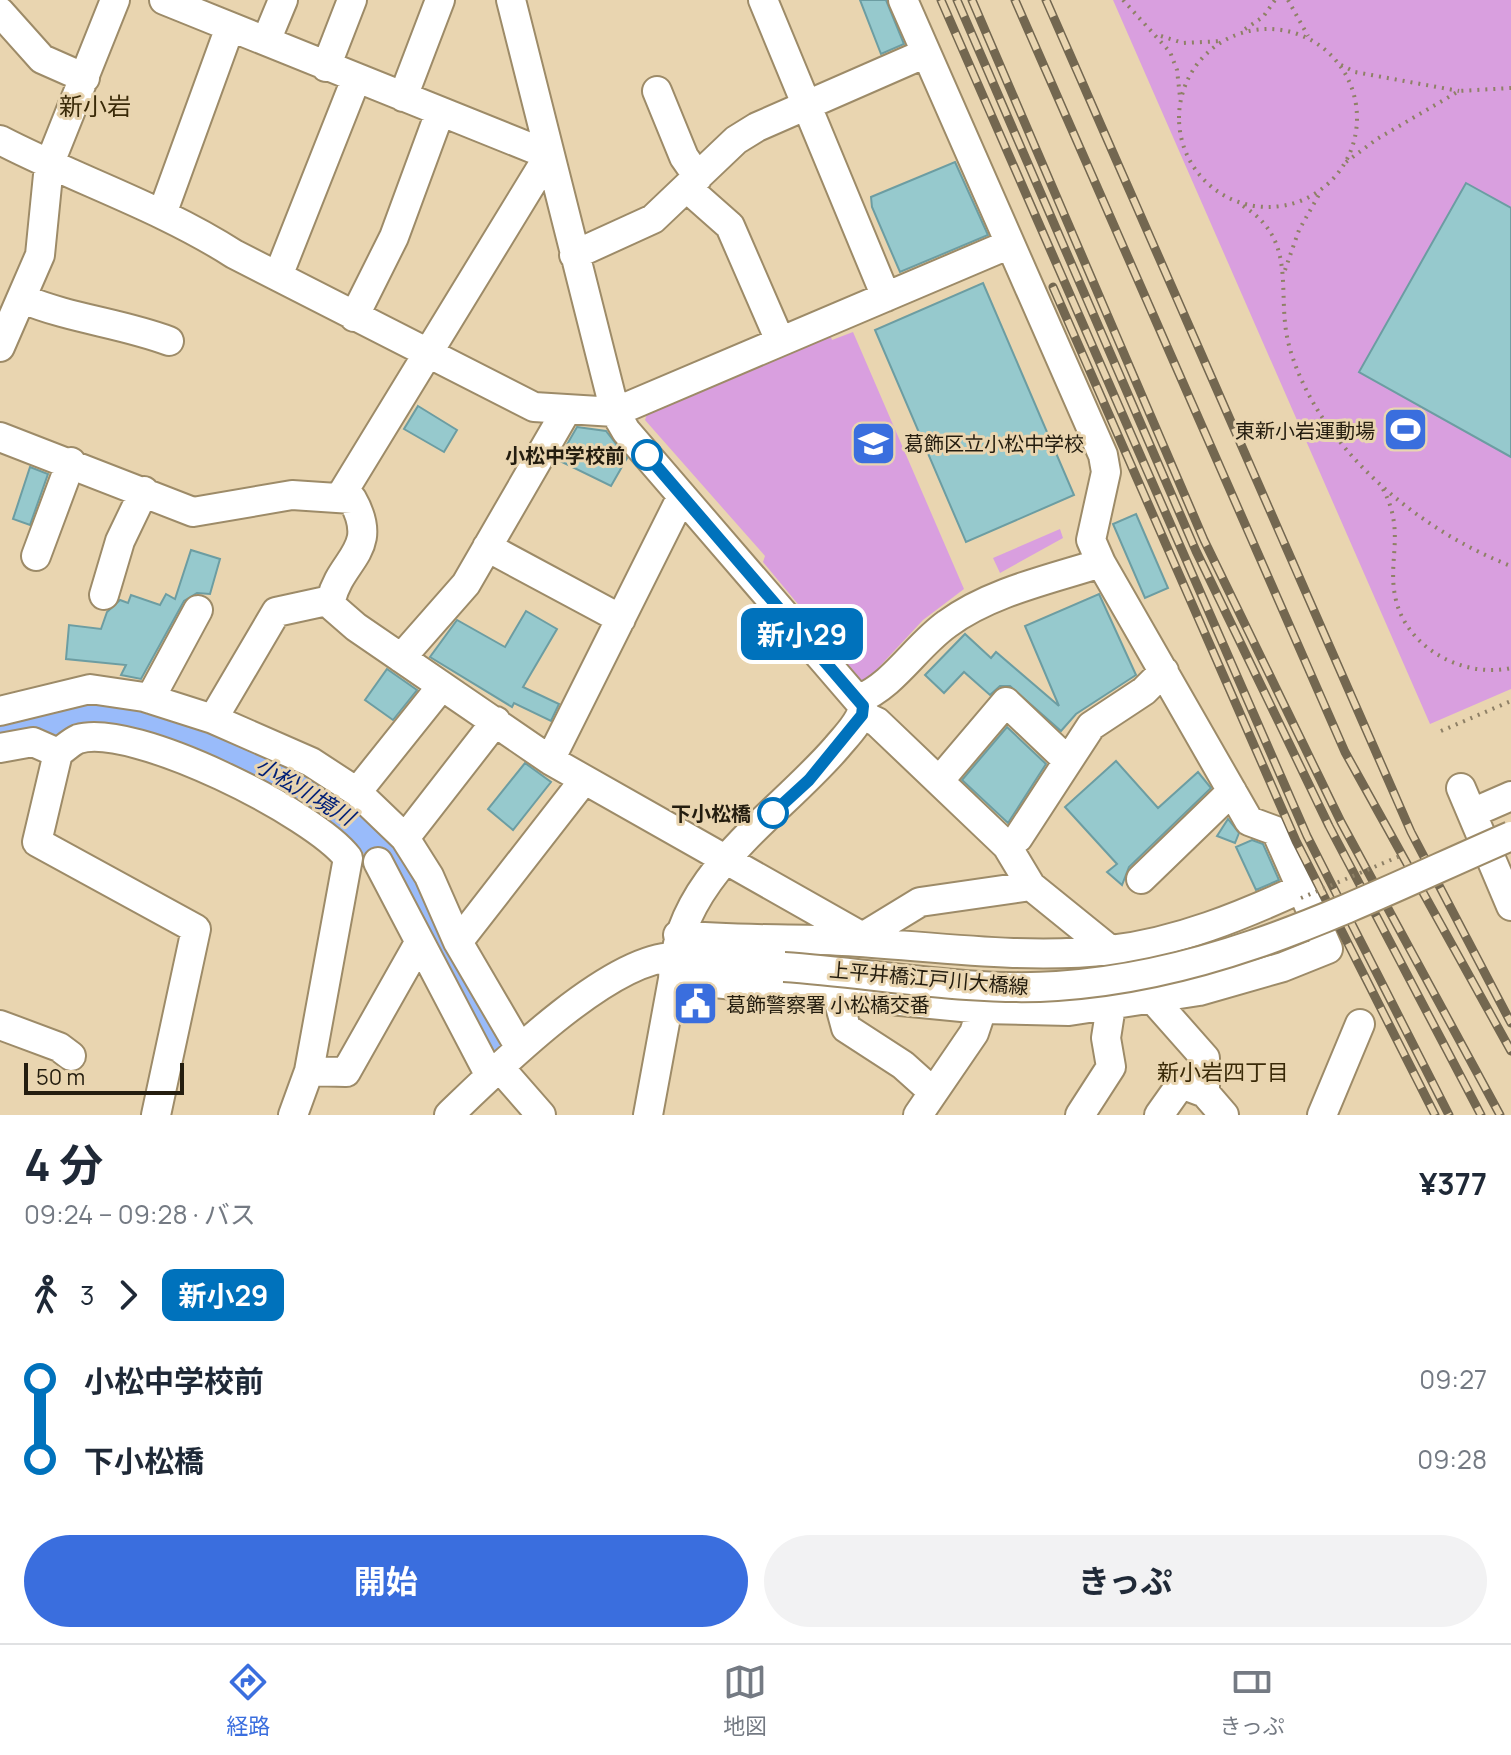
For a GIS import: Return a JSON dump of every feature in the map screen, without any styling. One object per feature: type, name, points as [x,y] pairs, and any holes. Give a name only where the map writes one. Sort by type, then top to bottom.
[{"type":"street","points":[[0,347],[14,303],[40,255],[49,165],[115,0]]},
{"type":"street","points":[[164,0],[549,155]]},
{"type":"street","points":[[266,41],[283,0]]},
{"type":"street","points":[[326,67],[352,0]]},
{"type":"street","points":[[403,97],[440,0]]},
{"type":"street","points":[[511,0],[615,412],[860,707],[1007,846],[1031,886],[1111,950],[1205,1058],[1205,1093]]},
{"type":"street","points":[[763,0],[886,297]]},
{"type":"street","points":[[675,957],[837,995],[982,1009],[1056,1011],[1154,1000],[1245,978],[1328,949],[1276,831],[1249,821],[1101,563],[1091,540],[1107,465],[903,0]]},
{"type":"street","points":[[0,12],[42,59],[85,78]]},
{"type":"street","points":[[162,214],[230,27]]},
{"type":"street","points":[[574,255],[653,219],[736,140],[757,127],[926,53]]},
{"type":"street","points":[[278,276],[356,79]]},
{"type":"street","points":[[657,91],[692,182],[730,226],[780,341]]},
{"type":"street","points":[[354,317],[394,237],[440,112]]},
{"type":"street","points":[[0,140],[162,214],[354,317],[534,407],[566,411],[615,412],[1010,244]]},
{"type":"street","points":[[340,497],[549,155]]},
{"type":"street","points":[[14,303],[141,330],[169,341]]},
{"type":"street","points":[[401,658],[447,608],[487,547],[566,411]]},
{"type":"street","points":[[0,437],[71,462],[193,512],[261,497],[352,499],[361,513],[364,535],[357,556],[331,600],[333,607],[356,627],[550,760],[867,941]]},
{"type":"street","points":[[36,556],[71,462]]},
{"type":"street","points":[[104,595],[120,541],[144,491]]},
{"type":"street","points":[[550,760],[682,496]]},
{"type":"street","points":[[487,547],[621,619]]},
{"type":"street","points":[[648,1115],[675,957],[693,904],[726,862],[809,780],[860,707],[915,650],[949,622],[1024,587],[1101,563]]},
{"type":"street","points":[[213,719],[276,612],[285,607],[331,600]]},
{"type":"street","points":[[150,699],[198,610]]},
{"type":"street","points":[[1007,846],[1018,838],[1091,726],[1144,691],[1164,671]]},
{"type":"street","points":[[357,792],[441,687]]},
{"type":"street","points":[[0,711],[90,689],[150,699],[213,719],[311,762],[357,792],[405,838],[429,876],[458,942],[520,1048]]},
{"type":"street","points":[[939,781],[1006,702],[1068,761]]},
{"type":"street","points":[[405,838],[496,721]]},
{"type":"street","points":[[156,1115],[196,929],[37,842],[58,753],[77,740],[95,737],[180,758],[246,787],[338,844],[348,858],[309,1071],[293,1115]]},
{"type":"street","points":[[0,748],[33,742],[58,753]]},
{"type":"street","points":[[458,942],[584,780]]},
{"type":"street","points":[[1141,879],[1232,791]]},
{"type":"street","points":[[1511,796],[1467,800],[1505,876],[1511,906]]},
{"type":"street","name":"上平井橋江戸川大橋線","points":[[449,1115],[520,1048],[607,984],[656,960],[675,957],[1010,987],[1056,987],[1169,971],[1206,963],[1274,939],[1511,836]]},
{"type":"street","points":[[378,862],[419,943],[494,1071],[541,1115]]},
{"type":"street","points":[[867,941],[920,902],[1031,886]]},
{"type":"street","points":[[675,957],[867,941],[1018,952],[1111,950],[1214,925],[1302,888]]},
{"type":"street","points":[[309,1071],[346,1072],[419,943]]},
{"type":"street","points":[[837,995],[846,1028],[903,1065],[925,1103],[974,1033],[982,1009]]},
{"type":"street","points":[[1080,1115],[1111,1067],[1106,1038],[1111,1006]]},
{"type":"street","points":[[1322,1115],[1360,1024]]},
{"type":"street","points":[[0,1025],[59,1047],[71,1056]]},
{"type":"street","points":[[1159,1115],[1181,1084],[1205,1093],[1224,1115]]},
{"type":"path","points":[[1123,0],[1132,14],[1158,35],[1177,70],[1181,100],[1179,126],[1190,162],[1206,182],[1238,202],[1269,231],[1285,272]]},
{"type":"path","points":[[1181,100],[1196,65],[1225,40],[1263,17],[1275,0]]},
{"type":"path","points":[[1288,0],[1310,39],[1355,72],[1459,91],[1511,88]]},
{"type":"path","points":[[1236,35],[1273,29],[1310,39]]},
{"type":"path","points":[[1158,35],[1191,43],[1225,40]]},
{"type":"path","points":[[1339,63],[1351,86],[1357,111],[1355,136],[1344,165]]},
{"type":"path","points":[[1459,91],[1377,139],[1344,165],[1322,189],[1299,230],[1285,272],[1283,320],[1297,370],[1339,438],[1380,483],[1443,532],[1511,566]]},
{"type":"path","points":[[1238,202],[1275,207],[1300,201],[1322,189]]},
{"type":"path","points":[[1380,483],[1390,502],[1397,530],[1394,565],[1397,604],[1416,635],[1439,656],[1456,664],[1490,673],[1511,668]]},
{"type":"path","points":[[1441,731],[1511,701]]},
{"type":"shaded area","name":"東新小岩運動場","points":[[1113,0],[1511,0],[1511,689],[1430,724]]},
{"type":"shaded area","points":[[853,332],[964,589],[923,620],[868,679],[861,680],[763,562],[765,556],[645,420],[647,414],[830,334],[832,340]]},
{"type":"shaded area","points":[[1060,529],[1063,538],[1000,573],[993,558]]},
{"type":"building","points":[[860,0],[886,0],[904,44],[881,54]]},
{"type":"building","points":[[955,162],[988,235],[900,272],[872,207],[871,197]]},
{"type":"building","points":[[1466,183],[1511,208],[1511,457],[1359,372]]},
{"type":"building","points":[[983,283],[1074,495],[966,542],[875,330]]},
{"type":"building","points":[[418,406],[457,430],[444,452],[404,429]]},
{"type":"building","points":[[577,427],[606,431],[627,458],[611,486],[558,460]]},
{"type":"building","points":[[30,467],[48,474],[30,525],[13,519]]},
{"type":"building","points":[[1136,514],[1168,588],[1145,598],[1113,524]]},
{"type":"building","points":[[191,550],[220,559],[210,594],[197,593],[184,601],[141,679],[121,675],[126,665],[66,659],[69,625],[101,629],[107,612],[120,600],[128,603],[131,595],[160,605],[166,594],[175,599]]},
{"type":"building","points":[[1099,594],[1136,675],[1076,714],[1061,731],[1010,686],[1000,686],[990,695],[964,672],[944,693],[925,675],[965,634],[991,658],[996,652],[1059,706],[1025,626]]},
{"type":"building","points":[[526,611],[557,629],[523,687],[559,704],[551,721],[514,703],[512,707],[430,657],[457,620],[505,647]]},
{"type":"building","points":[[387,669],[417,690],[393,720],[365,700]]},
{"type":"building","points":[[1007,727],[1046,764],[1008,823],[962,780]]},
{"type":"building","points":[[1116,761],[1158,808],[1198,772],[1211,788],[1129,867],[1122,885],[1107,872],[1117,864],[1065,807]]},
{"type":"building","points":[[525,763],[551,782],[513,830],[488,809]]},
{"type":"building","points":[[1228,819],[1239,833],[1235,843],[1217,836]]},
{"type":"building","points":[[1252,840],[1263,844],[1279,880],[1256,890],[1236,847]]},
{"type":"waterway","name":"小松川境川","points":[[0,725],[91,709],[158,718],[208,735],[316,792],[366,829],[395,858],[493,1047]]},
{"type":"railway","points":[[941,0],[1307,836],[1449,1115]]},
{"type":"railway","points":[[957,0],[1196,551],[1329,826],[1481,1115]]},
{"type":"railway","points":[[972,0],[1204,540],[1341,822],[1500,1115]]},
{"type":"railway","points":[[1015,0],[1345,752],[1511,1051]]},
{"type":"railway","points":[[1046,0],[1411,832],[1511,1023]]},
{"type":"railway","points":[[1053,287],[1296,841],[1435,1115]]},
{"type":"bus line","name":"新小29","points":[[647,455],[862,703],[862,715],[842,741],[809,780],[773,813]]},
{"type":"place","name":"東新小岩運動場","points":[[1406,430]]},
{"type":"place","name":"葛飾区立小松中学校","points":[[873,443]]},
{"type":"place","name":"小松中学校前","points":[[647,455]]},
{"type":"place","name":"下小松橋","points":[[773,813]]},
{"type":"place","name":"葛飾警察署 小松橋交番","points":[[695,1004]]},
{"type":"district","name":"新小岩","points":[[95,105]]},
{"type":"district","name":"新小岩四丁目","points":[[1223,1072]]}]
